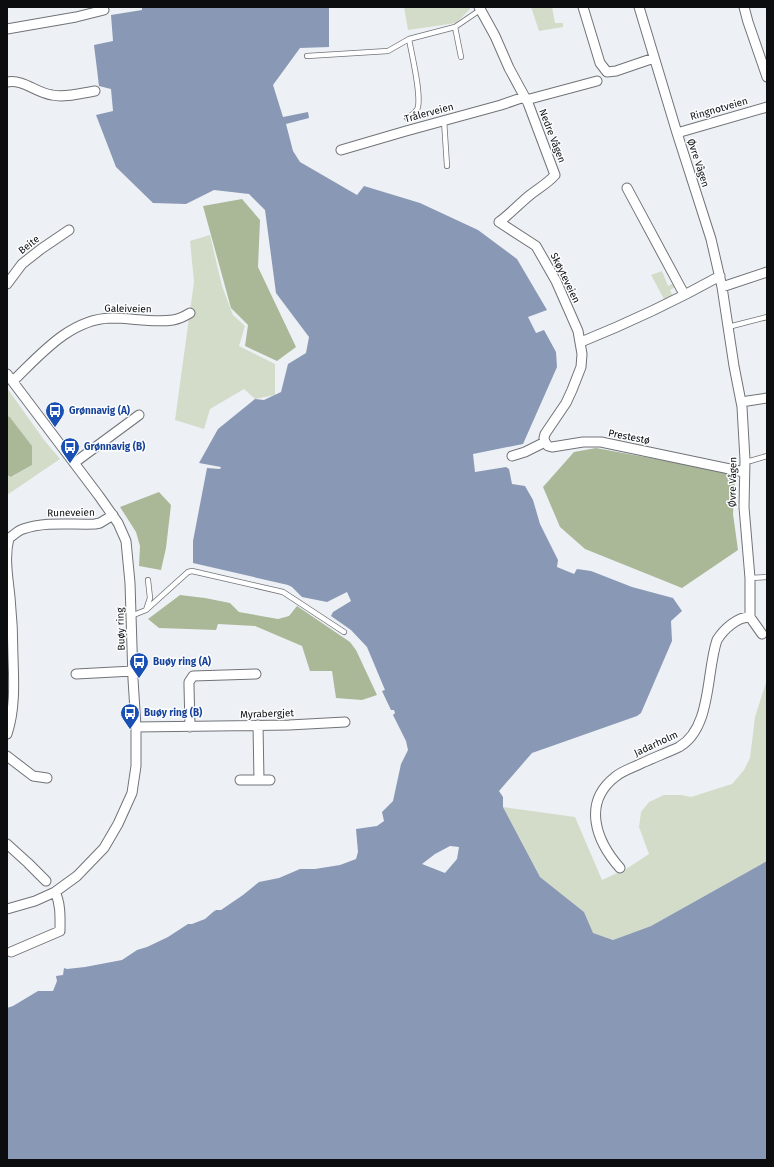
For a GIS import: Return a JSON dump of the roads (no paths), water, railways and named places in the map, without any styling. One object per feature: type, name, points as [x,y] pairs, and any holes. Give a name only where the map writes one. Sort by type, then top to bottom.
[{"type":"street","points":[[583,7],[600,63],[607,72],[623,69],[654,58]]},
{"type":"street","name":"Øvre Vågen","points":[[638,7],[711,240],[720,276],[741,402],[745,460],[744,519],[750,578],[750,617]]},
{"type":"street","points":[[744,7],[767,77]]},
{"type":"street","name":"Nedre Vågen","points":[[479,8],[495,36],[509,68],[525,98],[555,175],[550,181],[529,196],[514,210]]},
{"type":"street","points":[[7,29],[76,17],[104,10]]},
{"type":"street","name":"Nedre Vågen","points":[[525,98],[597,81]]},
{"type":"street","points":[[7,82],[23,83],[50,95],[58,96],[95,91]]},
{"type":"street","name":"Trålerveien","points":[[341,150],[525,98]]},
{"type":"street","name":"Ringnotveien","points":[[677,133],[767,107]]},
{"type":"street","points":[[627,188],[684,294]]},
{"type":"street","name":"Skøyteveien","points":[[514,210],[499,222],[536,246],[543,257],[556,281],[578,331],[582,354],[579,371],[572,390],[566,403],[545,434],[545,442]]},
{"type":"street","name":"Beite","points":[[7,284],[22,264],[69,230]]},
{"type":"street","points":[[722,287],[767,272]]},
{"type":"street","points":[[580,342],[626,324],[720,276]]},
{"type":"street","name":"Galeiveien","points":[[10,378],[47,347],[73,330],[96,320],[114,318],[174,320],[190,313]]},
{"type":"street","name":"Buøy ring","points":[[7,909],[35,901],[55,892],[77,876],[90,864],[104,848],[118,824],[132,793],[136,766],[136,727],[129,561],[126,541],[113,515],[10,378]]},
{"type":"street","points":[[741,402],[767,398]]},
{"type":"street","points":[[74,463],[139,415]]},
{"type":"street","points":[[512,456],[525,452],[545,442]]},
{"type":"street","name":"Prestestø","points":[[545,442],[548,446],[552,447],[583,442],[601,442],[744,472]]},
{"type":"street","name":"Runeveien","points":[[8,538],[15,532],[39,525],[57,523],[95,524],[100,523],[113,515]]},
{"type":"street","points":[[7,734],[14,688],[7,559],[8,538]]},
{"type":"street","name":"Jadarholm","points":[[620,868],[600,837],[595,823],[596,810],[601,795],[608,783],[616,776],[686,743],[701,721],[717,640],[725,630],[736,621],[743,617],[750,617]]},
{"type":"street","points":[[750,617],[762,634]]},
{"type":"street","points":[[76,674],[133,671]]},
{"type":"street","points":[[190,727],[189,682],[194,676],[256,674]]},
{"type":"street","name":"Myrabergjet","points":[[136,727],[190,727],[345,722]]},
{"type":"street","points":[[258,725],[259,780]]},
{"type":"street","points":[[7,756],[32,776],[46,778]]},
{"type":"street","points":[[240,780],[270,780]]},
{"type":"street","points":[[7,844],[46,881]]},
{"type":"street","points":[[11,952],[60,931],[60,910],[55,892]]},
{"type":"lane","points":[[307,56],[388,51],[409,39],[455,27],[479,8]]},
{"type":"lane","points":[[455,27],[460,57]]},
{"type":"lane","points":[[407,118],[416,111],[418,107],[417,90],[409,39]]},
{"type":"lane","points":[[444,120],[447,166]]},
{"type":"lane","points":[[728,327],[767,317]]},
{"type":"lane","points":[[745,460],[767,456]]},
{"type":"lane","points":[[131,616],[146,610],[188,572],[198,572],[283,592],[344,632]]},
{"type":"lane","points":[[750,578],[767,577]]},
{"type":"lane","points":[[146,610],[150,598],[148,580]]},
{"type":"water","points":[[142,7],[329,7],[329,47],[300,48],[273,85],[283,117],[308,112],[309,118],[286,124],[293,151],[300,162],[357,195],[364,186],[420,203],[478,230],[517,259],[547,310],[528,317],[536,333],[544,330],[556,352],[557,367],[523,444],[473,454],[475,472],[506,467],[509,469],[512,484],[525,486],[533,500],[540,524],[558,560],[557,567],[574,574],[577,569],[591,571],[632,587],[673,598],[682,611],[671,621],[672,641],[641,713],[637,716],[532,753],[499,791],[503,797],[503,807],[540,877],[584,912],[593,933],[613,940],[651,926],[767,861],[767,1160],[7,1160],[7,1008],[38,991],[53,991],[57,981],[56,976],[63,975],[64,968],[85,967],[122,960],[137,950],[168,937],[188,924],[205,919],[216,910],[221,910],[259,882],[279,878],[300,869],[315,869],[340,865],[356,859],[358,852],[356,829],[377,826],[384,821],[382,812],[393,801],[401,764],[408,750],[406,741],[393,715],[395,713],[394,710],[391,710],[382,691],[385,690],[367,647],[351,630],[331,616],[333,612],[351,601],[347,592],[327,602],[302,597],[288,585],[193,563],[193,541],[207,468],[220,469],[221,467],[199,463],[218,429],[255,399],[264,400],[281,392],[288,364],[306,353],[309,337],[276,293],[265,210],[249,194],[214,190],[186,204],[153,203],[116,167],[96,115],[113,111],[111,89],[99,86],[94,45],[113,41],[111,15],[142,10]],"holes":[[[450,846],[459,847],[457,859],[445,873],[422,864],[435,854]]]},
{"type":"place","name":"Grønnavig (A)","points":[[55,428]]},
{"type":"place","name":"Grønnavig (B)","points":[[70,464]]},
{"type":"place","name":"Buøy ring (A)","points":[[139,679]]},
{"type":"place","name":"Buøy ring (B)","points":[[130,730]]}]
